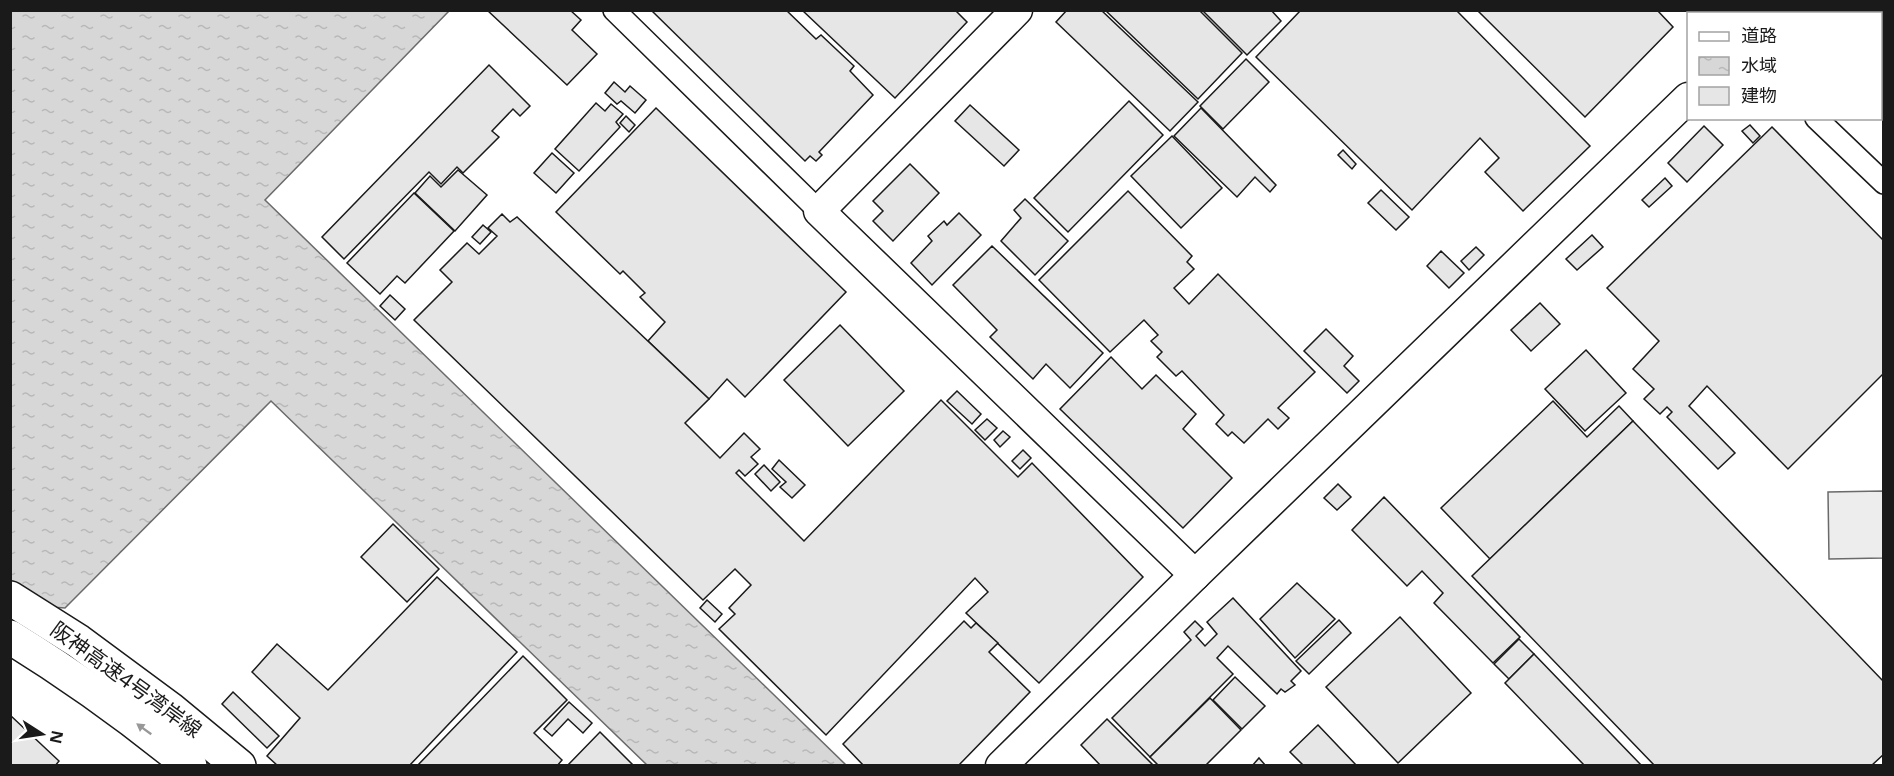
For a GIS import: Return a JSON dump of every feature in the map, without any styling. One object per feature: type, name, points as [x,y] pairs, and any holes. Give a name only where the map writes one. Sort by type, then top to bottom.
[{"type":"highway","name":"阪神高速4号湾岸線","points":[[10,598],[78,641],[170,709],[239,765]]},
{"type":"highway","name":"阪神高速4号湾岸線","points":[[10,637],[61,669],[152,734],[190,765]]},
{"type":"street","points":[[614,10],[1195,575]]},
{"type":"street","points":[[819,211],[1017,10]]},
{"type":"street","points":[[1001,765],[1687,100]]},
{"type":"street","points":[[1818,120],[1884,183]]},
{"type":"shaded area","points":[[1883,491],[1883,558],[1829,559],[1828,492]]},
{"type":"water","points":[[10,11],[449,11],[265,200],[846,765],[647,765],[271,401],[65,608],[11,604]]},
{"type":"building","points":[[487,10],[570,10],[581,20],[572,30],[597,54],[567,85]]},
{"type":"building","points":[[651,10],[786,10],[816,39],[821,35],[854,66],[850,71],[873,95],[819,152],[822,155],[816,161],[810,156],[805,161]]},
{"type":"building","points":[[802,10],[955,10],[967,22],[895,98]]},
{"type":"building","points":[[1067,10],[1101,10],[1198,102],[1170,131],[1056,22]]},
{"type":"building","points":[[1105,10],[1199,10],[1242,53],[1198,99]]},
{"type":"building","points":[[1202,10],[1271,10],[1281,21],[1247,55]]},
{"type":"building","points":[[1301,10],[1456,10],[1590,146],[1523,211],[1485,172],[1499,158],[1480,138],[1412,210],[1256,57]]},
{"type":"building","points":[[1477,10],[1657,10],[1673,27],[1585,117]]},
{"type":"building","points":[[1246,59],[1269,82],[1223,129],[1200,106]]},
{"type":"building","points":[[489,65],[530,106],[520,116],[513,109],[492,131],[499,137],[463,173],[457,167],[441,184],[429,172],[344,259],[322,237]]},
{"type":"building","points":[[614,82],[625,92],[630,86],[646,100],[635,113],[621,101],[617,104],[605,93]]},
{"type":"building","points":[[1129,101],[1163,135],[1068,232],[1034,198]]},
{"type":"building","points":[[596,103],[605,111],[611,104],[623,114],[616,122],[620,127],[579,171],[555,149]]},
{"type":"building","points":[[970,105],[1019,150],[1004,166],[955,121]]},
{"type":"building","points":[[656,108],[846,292],[745,397],[727,379],[709,399],[648,341],[665,322],[640,297],[645,293],[623,271],[620,274],[556,212]]},
{"type":"building","points":[[1201,108],[1276,185],[1270,192],[1255,177],[1237,197],[1174,136]]},
{"type":"building","points":[[626,116],[635,125],[629,132],[620,123]]},
{"type":"building","points":[[1750,125],[1760,136],[1753,143],[1742,131]]},
{"type":"building","points":[[1704,126],[1723,145],[1687,182],[1668,163]]},
{"type":"building","points":[[1772,127],[1884,241],[1884,373],[1788,469],[1707,386],[1689,406],[1735,453],[1718,469],[1667,417],[1672,412],[1667,407],[1660,414],[1644,399],[1654,389],[1633,369],[1659,341],[1607,288]]},
{"type":"building","points":[[1172,136],[1222,188],[1181,228],[1131,176]]},
{"type":"building","points":[[1343,150],[1356,164],[1352,169],[1338,155]]},
{"type":"building","points":[[552,153],[574,173],[556,193],[534,173]]},
{"type":"building","points":[[910,164],[939,193],[893,241],[873,221],[883,211],[873,201]]},
{"type":"building","points":[[458,170],[487,195],[455,231],[415,193],[430,176],[441,187]]},
{"type":"building","points":[[1665,178],[1672,186],[1649,207],[1642,200]]},
{"type":"building","points":[[1381,190],[1409,217],[1396,230],[1368,203]]},
{"type":"building","points":[[1128,191],[1192,256],[1187,262],[1194,269],[1174,288],[1189,304],[1218,274],[1315,372],[1278,408],[1289,418],[1278,429],[1268,419],[1244,443],[1232,432],[1228,436],[1216,424],[1224,415],[1182,371],[1176,376],[1157,357],[1162,352],[1151,341],[1158,335],[1144,320],[1110,352],[1039,280]]},
{"type":"building","points":[[414,193],[454,231],[405,283],[397,276],[380,294],[347,263]]},
{"type":"building","points":[[1025,199],[1068,241],[1035,275],[1001,241],[1021,218],[1014,210]]},
{"type":"building","points":[[959,213],[981,235],[932,285],[911,263],[932,241],[928,236],[944,221],[947,225]]},
{"type":"building","points":[[502,214],[510,222],[517,217],[709,399],[685,423],[720,458],[744,433],[760,449],[751,457],[758,464],[745,476],[739,470],[736,473],[804,541],[941,400],[1018,477],[1032,463],[1143,577],[1039,683],[966,613],[988,592],[975,578],[826,735],[719,629],[735,614],[729,608],[751,585],[735,569],[703,600],[414,320],[452,282],[440,270],[467,243],[479,254],[497,236],[488,228]]},
{"type":"building","points":[[483,225],[491,232],[480,244],[472,237]]},
{"type":"building","points":[[1592,235],[1603,247],[1577,270],[1566,259]]},
{"type":"building","points":[[992,246],[1103,353],[1070,388],[1046,364],[1033,379],[990,337],[997,330],[953,285]]},
{"type":"building","points":[[1476,247],[1484,255],[1469,270],[1461,261]]},
{"type":"building","points":[[1441,251],[1464,273],[1449,288],[1427,266]]},
{"type":"building","points":[[390,295],[405,309],[395,320],[380,306]]},
{"type":"building","points":[[1540,303],[1560,324],[1531,351],[1511,330]]},
{"type":"building","points":[[840,325],[904,391],[848,446],[784,380]]},
{"type":"building","points":[[1326,329],[1353,356],[1344,366],[1359,381],[1347,393],[1304,351]]},
{"type":"building","points":[[1586,350],[1626,393],[1585,431],[1545,389]]},
{"type":"building","points":[[1111,357],[1142,389],[1156,375],[1196,414],[1183,429],[1232,478],[1183,528],[1060,409]]},
{"type":"building","points":[[957,391],[981,414],[972,424],[947,401]]},
{"type":"building","points":[[1553,401],[1587,437],[1619,406],[1633,421],[1490,559],[1441,508]]},
{"type":"building","points":[[987,419],[997,428],[985,440],[975,430]]},
{"type":"building","points":[[1633,421],[1884,682],[1884,754],[1871,766],[1655,766],[1472,576]]},
{"type":"building","points":[[1003,431],[1010,437],[1000,447],[994,440]]},
{"type":"building","points":[[1023,450],[1031,458],[1020,469],[1012,461]]},
{"type":"building","points":[[779,460],[805,485],[792,498],[780,487],[786,482],[772,469]]},
{"type":"building","points":[[764,465],[780,482],[771,491],[755,474]]},
{"type":"building","points":[[1338,484],[1351,497],[1337,510],[1324,498]]},
{"type":"building","points":[[1384,497],[1520,637],[1493,663],[1434,603],[1443,593],[1422,571],[1407,586],[1352,530]]},
{"type":"building","points":[[393,524],[439,569],[407,602],[361,557]]},
{"type":"building","points":[[437,577],[517,652],[409,766],[278,766],[267,756],[300,718],[252,672],[277,644],[328,690]]},
{"type":"building","points":[[1297,583],[1335,619],[1295,658],[1260,619]]},
{"type":"building","points":[[1233,598],[1301,671],[1291,681],[1295,685],[1285,692],[1281,689],[1277,694],[1228,646],[1217,658],[1233,674],[1150,757],[1112,718],[1191,640],[1184,632],[1195,621],[1203,629],[1196,636],[1205,646],[1217,634],[1207,622]]},
{"type":"building","points":[[707,600],[722,614],[715,622],[700,608]]},
{"type":"building","points":[[1400,617],[1471,693],[1398,763],[1326,687]]},
{"type":"building","points":[[1339,620],[1351,633],[1309,674],[1296,661]]},
{"type":"building","points":[[964,621],[971,628],[976,623],[998,643],[989,652],[1030,692],[958,766],[864,766],[843,744]]},
{"type":"building","points":[[1519,639],[1534,654],[1509,679],[1494,664]]},
{"type":"building","points":[[1534,654],[1642,766],[1585,766],[1505,683]]},
{"type":"building","points":[[523,656],[567,700],[534,733],[562,760],[557,766],[417,766]]},
{"type":"building","points":[[1235,677],[1265,706],[1242,729],[1213,700]]},
{"type":"building","points":[[233,692],[279,736],[267,748],[222,704]]},
{"type":"building","points":[[1210,698],[1241,730],[1205,766],[1159,766],[1150,757]]},
{"type":"building","points":[[569,702],[592,723],[583,733],[568,719],[552,736],[544,729]]},
{"type":"building","points":[[10,715],[59,761],[55,766],[10,766]]},
{"type":"building","points":[[1107,719],[1154,766],[1101,766],[1081,745]]},
{"type":"building","points":[[1318,725],[1357,766],[1304,766],[1290,752]]},
{"type":"building","points":[[600,732],[634,766],[567,766]]},
{"type":"building","points":[[1259,758],[1266,766],[1252,766]]}]
